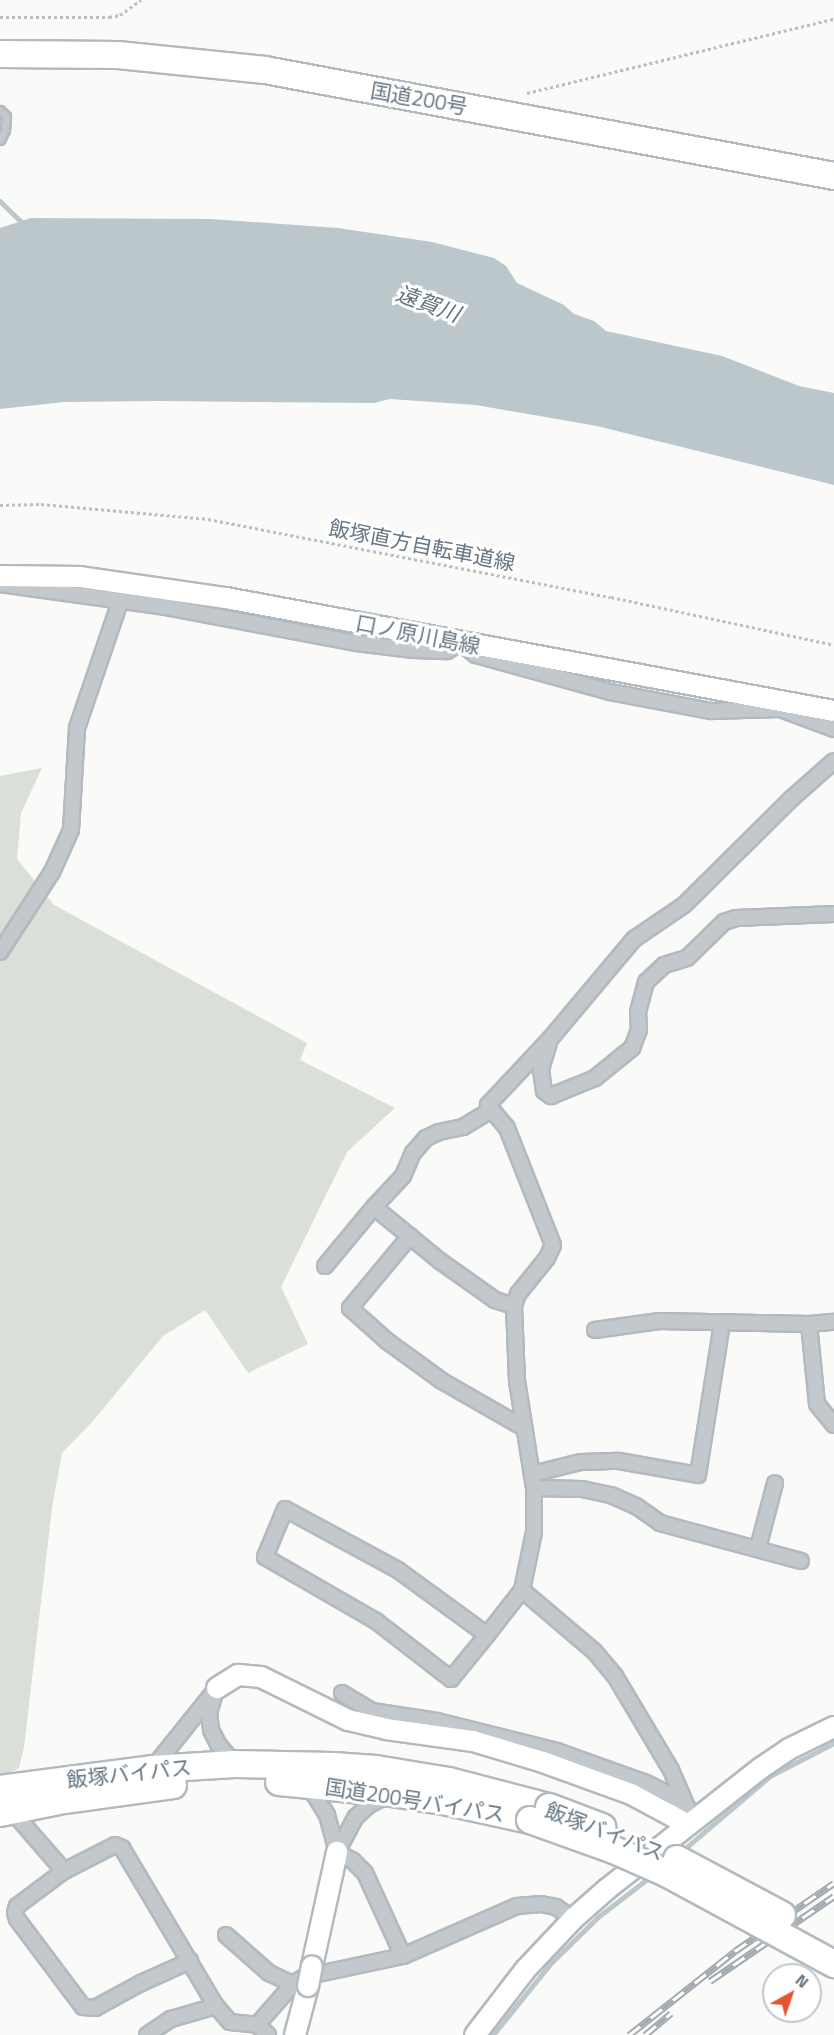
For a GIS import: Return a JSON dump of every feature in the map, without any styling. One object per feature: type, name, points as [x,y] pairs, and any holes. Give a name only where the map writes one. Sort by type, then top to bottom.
[{"type":"highway","name":"国道200号","points":[[0,54],[118,55],[265,70],[834,176]]},
{"type":"highway","name":"飯塚バイパス","points":[[4,1804],[152,1768],[235,1764],[376,1769],[449,1781],[539,1814],[667,1854],[734,1887],[834,1945]]},
{"type":"highway","name":"国道200号バイパス","points":[[4,1804],[155,1786],[232,1781],[301,1782],[539,1814],[669,1874],[834,1964]]},
{"type":"street","name":"口ノ原川島線","points":[[0,576],[80,577],[272,606],[781,706],[834,711]]},
{"type":"street","points":[[0,584],[165,607],[367,644],[447,651],[461,643]]},
{"type":"street","points":[[0,952],[47,880],[71,830],[77,728],[120,602]]},
{"type":"street","points":[[781,706],[834,729]]},
{"type":"street","points":[[487,1635],[398,1570],[285,1509],[265,1557],[376,1621],[451,1679],[487,1635],[522,1590],[534,1532],[534,1488],[517,1381],[514,1306],[518,1293],[548,1258],[553,1245],[507,1128],[488,1105],[490,1100],[550,1039],[634,939],[684,905],[791,799],[834,761]]},
{"type":"street","points":[[550,1039],[541,1070],[544,1091],[551,1096],[595,1078],[633,1048],[639,1030],[640,1003],[646,982],[664,965],[687,958],[724,922],[736,918],[834,914]]},
{"type":"street","points":[[325,1266],[403,1176],[413,1153],[426,1138],[439,1132],[463,1127],[491,1110]]},
{"type":"street","points":[[374,1207],[495,1300],[514,1306]]},
{"type":"street","points":[[410,1236],[351,1308],[387,1341],[442,1381],[524,1428]]},
{"type":"street","points":[[595,1330],[658,1322],[809,1324],[834,1322]]},
{"type":"street","points":[[532,1474],[581,1462],[619,1461],[698,1475],[722,1323]]},
{"type":"street","points":[[809,1324],[817,1404],[834,1425]]},
{"type":"street","points":[[758,1548],[775,1483]]},
{"type":"street","points":[[534,1488],[582,1489],[611,1495],[636,1506],[660,1523],[758,1548],[801,1562]]},
{"type":"street","points":[[522,1590],[594,1651],[615,1676],[671,1770],[690,1816]]},
{"type":"street","points":[[152,1768],[217,1688],[238,1675],[261,1677],[348,1719],[377,1727],[473,1741],[543,1762],[690,1816]]},
{"type":"street","points":[[217,1688],[209,1713],[211,1730],[218,1744],[235,1764]]},
{"type":"street","points":[[342,1694],[372,1711],[437,1721],[557,1751],[646,1783],[671,1795],[690,1816]]},
{"type":"street","points":[[475,2035],[525,1970],[573,1919],[690,1816],[771,1762],[834,1727]]},
{"type":"street","points":[[301,1782],[314,1794],[327,1815],[337,1852],[353,1861],[365,1873],[403,1956]]},
{"type":"street","points":[[256,2025],[300,1985],[312,1966],[337,1852],[356,1817],[369,1805],[392,1793]]},
{"type":"street","points":[[4,1804],[64,1871]]},
{"type":"street","points":[[190,1961],[141,1983],[95,2008],[83,2007],[17,1919],[15,1913],[17,1906],[64,1871],[115,1845],[122,1848],[190,1961],[216,2006],[230,2022],[256,2025],[268,2035]]},
{"type":"street","points":[[295,2035],[300,1985],[304,1977],[403,1956],[517,1906],[541,1904],[556,1907],[573,1919]]},
{"type":"street","points":[[226,1935],[269,1973],[300,1985]]},
{"type":"street","points":[[147,2035],[171,2019],[216,2006]]},
{"type":"lane","points":[[0,110],[6,116],[5,130],[0,140]]},
{"type":"path","points":[[0,17],[109,17],[120,15],[141,0]]},
{"type":"path","points":[[527,93],[834,19]]},
{"type":"path","name":"飯塚直方自転車道線","points":[[0,505],[41,504],[208,519],[611,597],[834,645]]},
{"type":"shaded area","points":[[42,768],[21,813],[17,859],[54,905],[307,1043],[300,1060],[395,1108],[347,1152],[281,1287],[308,1344],[248,1373],[205,1310],[163,1336],[93,1421],[62,1453],[52,1508],[24,1747],[19,1768],[0,1778],[0,776]]},
{"type":"water","name":"遠賀川","points":[[31,218],[211,219],[338,228],[432,242],[494,258],[506,266],[517,283],[564,305],[574,314],[594,321],[606,331],[722,356],[799,386],[834,393],[834,485],[597,426],[476,405],[390,399],[374,403],[64,402],[0,409],[0,228]]},
{"type":"waterway","points":[[0,201],[24,224]]},
{"type":"waterway","points":[[681,1852],[770,1776],[834,1743]]},
{"type":"waterway","points":[[493,2035],[550,1964],[598,1917],[651,1876]]},
{"type":"railway","points":[[629,2035],[735,1951],[834,1883]]},
{"type":"railway","points":[[710,1981],[834,1896]]},
{"type":"railway","points":[[645,2035],[671,2013]]}]
